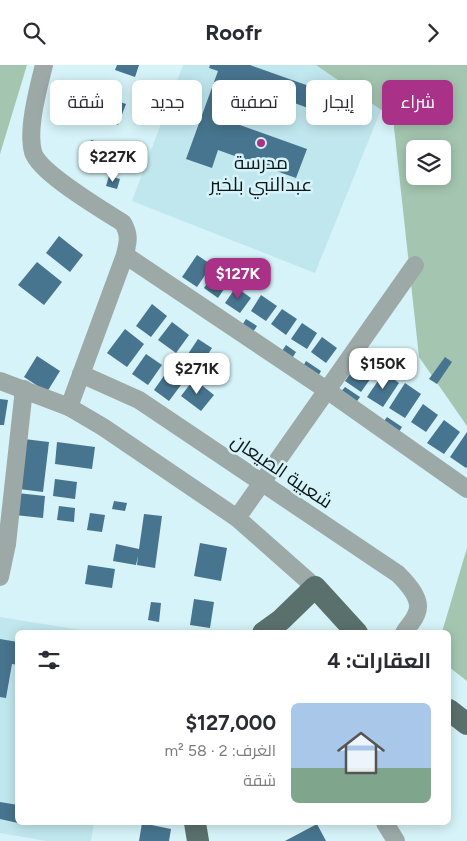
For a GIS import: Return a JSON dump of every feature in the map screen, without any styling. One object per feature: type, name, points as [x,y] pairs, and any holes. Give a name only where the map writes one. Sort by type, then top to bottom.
[{"type":"main road","points":[[267,630],[281,620],[315,587],[354,630]]},
{"type":"main road","points":[[451,712],[467,725]]},
{"type":"main road","points":[[195,825],[198,841]]},
{"type":"street","points":[[44,65],[34,107],[31,141],[34,154],[40,165],[52,175],[123,223],[128,231],[129,239],[125,255],[69,407]]},
{"type":"street","points":[[125,255],[328,391],[467,489]]},
{"type":"street","points":[[237,518],[415,265]]},
{"type":"street","name":"شعبية الصيعان","points":[[81,374],[139,400],[398,574],[406,582],[418,604],[416,615],[406,630]]},
{"type":"street","points":[[0,381],[69,407],[103,427],[237,518],[315,587]]},
{"type":"street","points":[[0,577],[24,389]]},
{"type":"street","points":[[386,825],[396,841]]},
{"type":"shaded area","name":"مدرسة عبدالنبي بلخير","points":[[183,65],[338,65],[382,82],[382,107],[315,273],[132,201],[160,125],[202,125],[202,80],[177,80]]},
{"type":"shaded area","points":[[0,617],[81,630],[15,630],[15,825],[94,825],[91,841],[46,841],[0,833]]},
{"type":"green space","points":[[0,65],[27,65],[0,154]]},
{"type":"green space","points":[[316,65],[467,65],[467,426],[419,357],[394,125],[453,125],[453,80],[382,80],[382,110],[372,104],[372,80],[338,80]]},
{"type":"green space","points":[[467,548],[467,681],[451,669],[451,630],[443,630]]},
{"type":"building","points":[[117,65],[139,65],[135,77],[115,70]]},
{"type":"building","points":[[210,65],[250,65],[292,80],[215,80],[218,71],[209,68]]},
{"type":"building","points":[[296,81],[306,85],[306,107],[296,104]]},
{"type":"building","points":[[212,88],[212,125],[240,125],[307,149],[296,178],[218,150],[212,168],[186,159],[198,125],[202,125],[202,115]]},
{"type":"building","points":[[122,103],[126,104],[122,114]]},
{"type":"building","points":[[91,140],[127,150],[122,168],[86,158]]},
{"type":"building","points":[[109,176],[120,179],[117,189],[106,186]]},
{"type":"building","points":[[59,236],[83,255],[70,272],[46,253]]},
{"type":"building","points":[[197,255],[212,265],[197,287],[182,277]]},
{"type":"building","points":[[37,262],[62,282],[44,305],[18,285]]},
{"type":"building","points":[[216,270],[230,280],[218,298],[204,288]]},
{"type":"building","points":[[236,287],[251,298],[240,313],[225,303]]},
{"type":"building","points":[[261,295],[277,306],[266,321],[251,311]]},
{"type":"building","points":[[152,304],[167,316],[151,337],[136,326]]},
{"type":"building","points":[[282,309],[297,319],[286,335],[271,324]]},
{"type":"building","points":[[246,319],[257,326],[251,335],[241,327]]},
{"type":"building","points":[[172,322],[189,335],[176,353],[158,340]]},
{"type":"building","points":[[302,323],[317,333],[307,349],[291,339]]},
{"type":"building","points":[[125,329],[144,344],[127,367],[107,353]]},
{"type":"building","points":[[322,337],[337,348],[326,363],[311,352]]},
{"type":"building","points":[[198,339],[212,348],[198,370],[184,360]]},
{"type":"building","points":[[286,345],[296,352],[291,360],[280,354]]},
{"type":"building","points":[[146,354],[162,365],[148,385],[132,374]]},
{"type":"building","points":[[37,356],[60,371],[47,392],[24,377]]},
{"type":"building","points":[[362,357],[378,368],[361,392],[345,381]]},
{"type":"building","points":[[445,357],[452,362],[437,384],[429,379]]},
{"type":"building","points":[[306,361],[321,371],[317,378],[302,368]]},
{"type":"building","points":[[168,370],[184,381],[169,401],[154,390]]},
{"type":"building","points":[[384,372],[399,383],[383,407],[367,397]]},
{"type":"building","points":[[194,379],[214,395],[201,411],[181,396]]},
{"type":"building","points":[[405,383],[421,394],[405,418],[389,408]]},
{"type":"building","points":[[345,387],[360,397],[355,404],[339,394]]},
{"type":"building","points":[[0,399],[8,400],[4,425],[0,425]]},
{"type":"building","points":[[423,404],[438,415],[426,432],[411,422]]},
{"type":"building","points":[[387,417],[402,427],[397,435],[382,424]]},
{"type":"building","points":[[444,420],[460,432],[444,454],[427,443]]},
{"type":"building","points":[[467,432],[467,467],[466,468],[450,457]]},
{"type":"building","points":[[24,439],[49,442],[43,492],[19,489]]},
{"type":"building","points":[[57,442],[95,447],[92,469],[55,464]]},
{"type":"building","points":[[55,479],[77,482],[75,499],[53,496]]},
{"type":"building","points":[[17,493],[45,496],[43,518],[15,515]]},
{"type":"building","points":[[114,501],[127,503],[125,511],[112,509]]},
{"type":"building","points":[[59,506],[75,508],[74,522],[57,520]]},
{"type":"building","points":[[90,513],[105,515],[102,532],[87,530]]},
{"type":"building","points":[[144,514],[162,516],[155,568],[137,565],[138,556],[136,565],[113,561],[116,544],[139,549]]},
{"type":"building","points":[[200,543],[227,548],[221,581],[194,576]]},
{"type":"building","points":[[88,565],[115,569],[112,588],[85,584]]},
{"type":"building","points":[[194,599],[214,602],[210,628],[190,625]]},
{"type":"building","points":[[151,602],[161,603],[159,622],[148,620]]},
{"type":"building","points":[[0,639],[15,642],[15,664],[12,664],[6,698],[0,697]]},
{"type":"building","points":[[0,802],[15,804],[15,822],[0,819]]},
{"type":"building","points":[[142,825],[171,829],[169,841],[139,841]]},
{"type":"building","points":[[318,825],[326,841],[285,841]]},
{"type":"place","name":"مدرسة عبدالنبي بلخير","points":[[261,143]]}]
